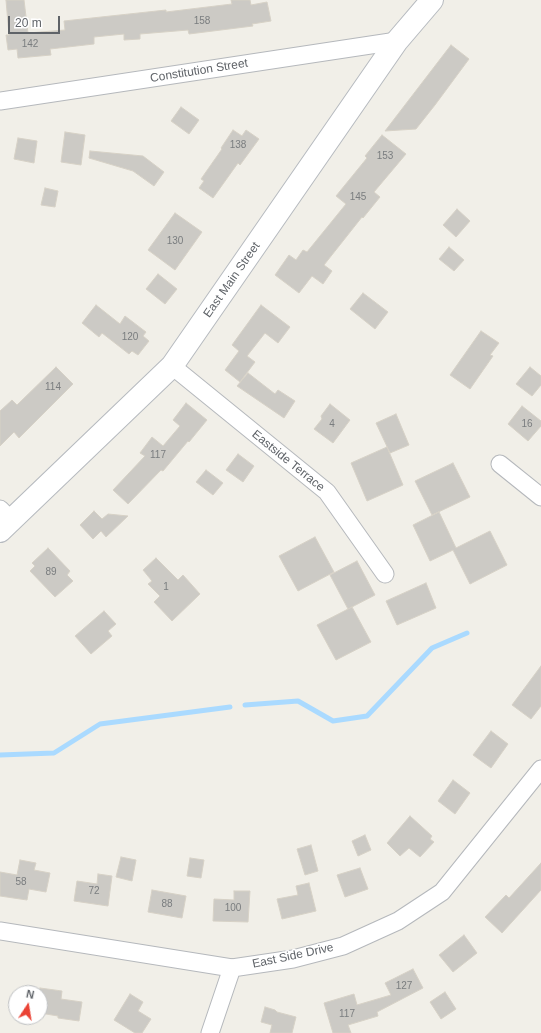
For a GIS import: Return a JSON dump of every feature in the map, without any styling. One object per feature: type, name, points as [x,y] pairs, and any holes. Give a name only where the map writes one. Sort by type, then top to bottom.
[{"type":"main road","name":"East Main Street","points":[[4,520],[172,366],[397,41],[432,0]]},
{"type":"street","name":"Constitution Street","points":[[0,101],[397,41]]},
{"type":"street","name":"Eastside Terrace","points":[[172,366],[327,492],[385,574]]},
{"type":"street","points":[[500,464],[541,497]]},
{"type":"street","name":"East Side Drive","points":[[0,931],[232,968],[293,959],[343,946],[398,921],[442,892],[541,769]]},
{"type":"street","points":[[210,1033],[232,968]]},
{"type":"building","points":[[6,0],[24,0],[28,33],[65,30],[64,21],[166,10],[166,12],[232,4],[231,0],[250,0],[251,5],[267,2],[271,21],[252,24],[253,26],[189,34],[188,30],[140,34],[140,39],[124,40],[124,34],[94,37],[94,44],[50,49],[51,55],[18,58],[17,49],[8,50],[6,35],[9,35]]},
{"type":"building","points":[[451,45],[469,59],[435,105],[416,129],[385,131]]},
{"type":"building","points":[[181,107],[199,120],[189,134],[171,121]]},
{"type":"building","points":[[233,130],[242,136],[246,130],[259,139],[240,165],[238,163],[213,198],[199,188],[204,181],[201,179]]},
{"type":"building","points":[[65,132],[85,135],[81,165],[61,162]]},
{"type":"building","points":[[382,135],[406,154],[374,192],[380,197],[324,265],[332,271],[323,284],[312,276],[299,293],[275,275],[289,255],[296,260],[303,250],[307,252],[346,204],[336,196],[367,158],[365,156]]},
{"type":"building","points":[[18,138],[37,141],[34,163],[14,159]]},
{"type":"building","points":[[90,151],[143,156],[164,172],[154,186],[133,171],[89,158]]},
{"type":"building","points":[[45,188],[58,191],[55,207],[41,205]]},
{"type":"building","points":[[457,209],[470,221],[456,237],[443,225]]},
{"type":"building","points":[[175,213],[202,232],[175,270],[148,250]]},
{"type":"building","points":[[449,247],[464,260],[454,271],[439,259]]},
{"type":"building","points":[[158,274],[177,289],[165,304],[146,289]]},
{"type":"building","points":[[363,293],[388,312],[375,329],[350,309]]},
{"type":"building","points":[[96,305],[120,324],[125,316],[146,332],[143,336],[149,341],[138,355],[132,351],[129,354],[102,333],[99,337],[82,323]]},
{"type":"building","points":[[261,305],[290,327],[278,343],[265,333],[247,356],[255,362],[240,382],[225,370],[239,351],[232,345]]},
{"type":"building","points":[[481,331],[499,343],[490,355],[493,356],[470,389],[450,375]]},
{"type":"building","points":[[56,367],[73,384],[19,438],[14,432],[0,446],[0,411],[12,400],[17,405]]},
{"type":"building","points":[[530,367],[541,376],[541,385],[532,396],[516,384]]},
{"type":"building","points":[[248,373],[275,394],[278,390],[295,401],[284,418],[237,386]]},
{"type":"building","points":[[186,403],[207,420],[163,471],[161,470],[128,504],[113,490],[145,456],[140,453],[152,437],[163,446],[180,426],[173,420]]},
{"type":"building","points":[[330,404],[350,420],[333,443],[314,429],[322,419],[321,416]]},
{"type":"building","points":[[522,406],[541,421],[541,426],[528,441],[508,424]]},
{"type":"building","points":[[396,414],[409,445],[390,453],[376,423]]},
{"type":"building","points":[[387,447],[403,485],[367,501],[351,463]]},
{"type":"building","points":[[238,454],[254,466],[243,482],[226,470]]},
{"type":"building","points":[[453,463],[470,497],[432,515],[415,481]]},
{"type":"building","points":[[206,470],[223,483],[213,495],[196,482]]},
{"type":"building","points":[[94,511],[102,519],[108,514],[128,516],[106,537],[101,531],[93,539],[80,525]]},
{"type":"building","points":[[439,512],[456,548],[490,531],[507,565],[470,584],[453,550],[430,561],[413,525]]},
{"type":"building","points":[[315,537],[334,572],[298,591],[279,556]]},
{"type":"building","points":[[48,548],[70,571],[67,575],[73,581],[55,597],[30,571],[35,566],[32,563]]},
{"type":"building","points":[[156,558],[178,580],[183,575],[200,594],[172,621],[154,602],[160,596],[148,584],[152,581],[143,570]]},
{"type":"building","points":[[357,561],[375,595],[348,609],[330,575]]},
{"type":"building","points":[[426,583],[436,608],[397,625],[386,601]]},
{"type":"building","points":[[352,607],[371,642],[336,660],[317,625]]},
{"type":"building","points":[[104,611],[116,624],[108,631],[112,636],[91,654],[75,636]]},
{"type":"building","points":[[541,666],[541,706],[531,719],[512,705]]},
{"type":"building","points":[[491,731],[508,744],[491,768],[473,755]]},
{"type":"building","points":[[453,780],[470,793],[455,814],[438,801]]},
{"type":"building","points":[[410,816],[432,836],[430,839],[434,842],[420,857],[409,848],[400,856],[387,843]]},
{"type":"building","points":[[365,835],[371,850],[358,856],[352,841]]},
{"type":"building","points":[[311,845],[318,871],[305,875],[297,849]]},
{"type":"building","points":[[121,857],[136,860],[132,881],[116,877]]},
{"type":"building","points":[[190,858],[204,860],[201,878],[187,876]]},
{"type":"building","points":[[20,860],[36,863],[34,870],[50,873],[46,892],[29,889],[27,900],[0,896],[0,872],[17,875]]},
{"type":"building","points":[[541,863],[541,890],[502,933],[485,917],[506,895],[509,898]]},
{"type":"building","points":[[360,868],[368,889],[345,897],[337,875]]},
{"type":"building","points":[[98,874],[112,876],[108,906],[74,901],[77,881],[97,884]]},
{"type":"building","points":[[309,883],[316,911],[282,919],[277,899],[298,895],[296,886]]},
{"type":"building","points":[[152,890],[186,896],[182,918],[148,912]]},
{"type":"building","points":[[234,891],[250,891],[248,922],[213,921],[214,899],[234,900]]},
{"type":"building","points":[[464,935],[477,953],[453,972],[439,955]]},
{"type":"building","points":[[413,969],[423,988],[377,1012],[378,1016],[348,1025],[351,1033],[333,1033],[324,1003],[354,994],[357,1005],[391,995],[385,983]]},
{"type":"building","points":[[48,989],[62,991],[61,999],[82,1002],[79,1021],[58,1018],[58,1016],[48,1014]]},
{"type":"building","points":[[445,992],[456,1009],[441,1019],[430,1002]]},
{"type":"building","points":[[130,994],[143,1002],[138,1011],[151,1019],[142,1033],[135,1033],[114,1020]]},
{"type":"building","points":[[265,1007],[296,1017],[292,1033],[270,1033],[272,1025],[261,1022]]},
{"type":"waterway","points":[[245,705],[298,701],[333,721],[367,716],[432,648],[467,633]]},
{"type":"waterway","points":[[0,755],[54,753],[100,724],[230,707]]}]
